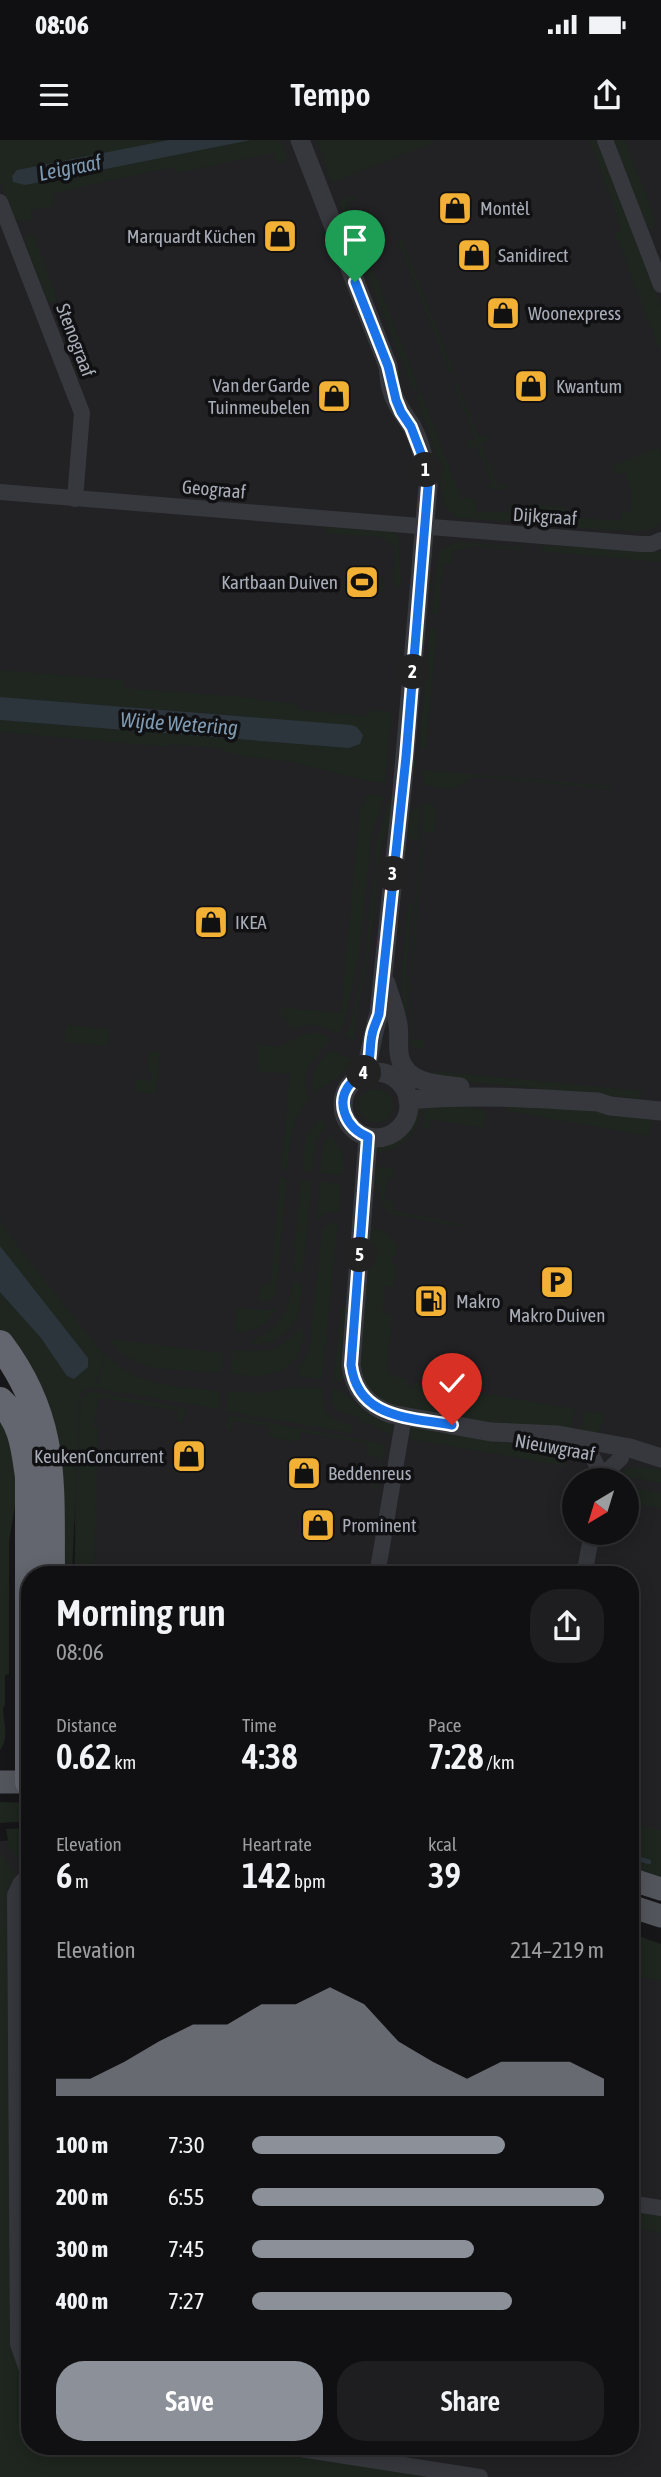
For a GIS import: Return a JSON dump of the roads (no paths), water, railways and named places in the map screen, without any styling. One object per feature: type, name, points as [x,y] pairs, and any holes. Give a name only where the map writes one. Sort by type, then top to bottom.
[{"type":"highway","points":[[0,1344],[33,1396],[43,1427],[50,1463],[51,1566]]},
{"type":"highway","points":[[0,1401],[13,1415],[20,1430],[29,1477],[29,1566]]},
{"type":"main road","points":[[0,1782],[21,1782]]},
{"type":"main road","points":[[639,1882],[661,1889]]},
{"type":"main road","points":[[639,1909],[661,1916]]},
{"type":"street","points":[[605,140],[661,285]]},
{"type":"street","points":[[302,142],[388,366],[396,400],[411,427],[427,475],[406,757],[379,1014],[384,1036],[373,1073]]},
{"type":"street","name":"Stenograaf","points":[[0,202],[82,414],[75,499]]},
{"type":"street","name":"Geograaf","points":[[0,492],[425,527]]},
{"type":"street","name":"Dijkgraaf","points":[[425,527],[642,544],[661,541]]},
{"type":"street","points":[[383,971],[398,1025],[400,1059],[410,1073],[425,1082],[520,1097]]},
{"type":"street","points":[[373,1073],[396,1079],[406,1092],[408,1100],[408,1109],[401,1125],[386,1136],[368,1137],[349,1125],[343,1108],[346,1090],[357,1077],[373,1073]]},
{"type":"street","points":[[408,1100],[437,1097],[520,1097],[598,1102],[610,1106],[661,1111]]},
{"type":"street","name":"Nieuwgraaf","points":[[368,1137],[351,1356],[356,1387],[370,1404],[391,1414],[491,1432],[558,1435],[648,1452],[661,1460]]},
{"type":"street","points":[[379,1566],[404,1416]]},
{"type":"street","name":"Nieuwgraaf","points":[[491,1432],[505,1438],[591,1454],[661,1460]]},
{"type":"street","points":[[591,1454],[597,1468]]},
{"type":"street","points":[[612,1468],[621,1458]]},
{"type":"street","points":[[586,1566],[590,1545]]},
{"type":"street","points":[[21,1883],[15,1895],[15,1993],[18,2344],[21,2352]]},
{"type":"street","points":[[639,2204],[661,2208]]},
{"type":"street","points":[[340,2455],[480,2477]]},
{"type":"water","name":"Leigraaf","points":[[169,140],[251,140],[25,185],[13,182],[12,176],[17,170]]},
{"type":"water","name":"Wijde Wetering","points":[[0,697],[351,725],[357,727],[363,735],[360,744],[349,748],[0,720]]},
{"type":"water","points":[[0,1246],[88,1358],[88,1367],[74,1379],[67,1376],[41,1338],[0,1292]]},
{"type":"waterway","points":[[639,1859],[649,1862]]},
{"type":"place","name":"Montèl","points":[[455,208]]},
{"type":"place","name":"Marquardt Küchen","points":[[280,236]]},
{"type":"place","name":"Sanidirect","points":[[474,255]]},
{"type":"place","name":"Woonexpress","points":[[503,313]]},
{"type":"place","name":"Kwantum","points":[[531,386]]},
{"type":"place","name":"Van der Garde Tuinmeubelen","points":[[334,396]]},
{"type":"place","name":"Kartbaan Duiven","points":[[362,582]]},
{"type":"place","name":"IKEA","points":[[211,922]]},
{"type":"place","name":"Makro Duiven","points":[[557,1282]]},
{"type":"place","name":"Makro","points":[[431,1301]]},
{"type":"place","name":"KeukenConcurrent","points":[[189,1456]]},
{"type":"place","name":"Beddenreus","points":[[304,1473]]},
{"type":"place","name":"Prominent","points":[[318,1525]]}]
